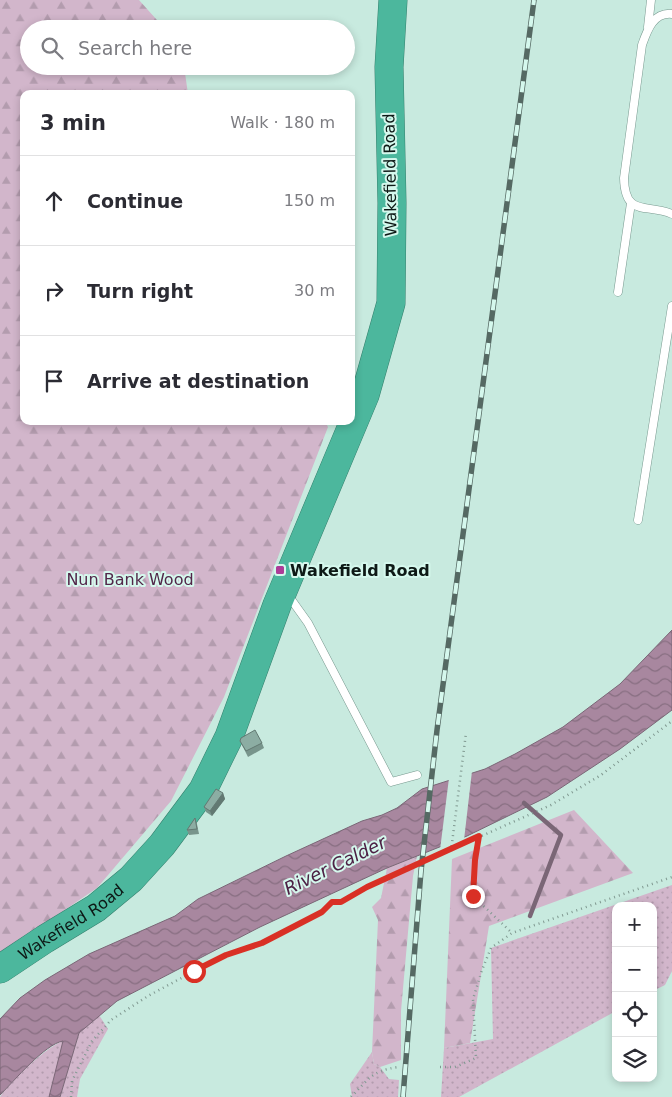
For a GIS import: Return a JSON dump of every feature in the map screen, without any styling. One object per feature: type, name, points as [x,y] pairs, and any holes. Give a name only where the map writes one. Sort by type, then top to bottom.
[{"type":"highway","name":"Wakefield Road","points":[[355,419],[365,395],[391,303],[392,203],[389,67],[392,0]]},
{"type":"highway","name":"Wakefield Road","points":[[0,969],[96,908],[131,879],[162,845],[203,790],[229,737],[284,589],[352,425]]},
{"type":"lane","points":[[651,0],[648,27],[642,45],[624,188],[627,199],[634,206],[672,214]]},
{"type":"lane","points":[[648,27],[665,14],[672,14]]},
{"type":"lane","points":[[618,292],[631,203]]},
{"type":"lane","points":[[638,520],[672,306]]},
{"type":"lane","points":[[284,589],[308,623],[391,782],[417,775]]},
{"type":"path","points":[[71,1097],[72,1081],[92,1041],[111,1020],[148,996],[219,958],[262,943],[292,928],[322,912],[332,902],[341,902],[367,887],[551,805],[593,780],[672,721]]},
{"type":"path","points":[[451,852],[466,733]]},
{"type":"path","points":[[479,836],[475,860],[473,896],[512,933]]},
{"type":"path","points":[[440,1067],[455,1067],[476,1058],[473,999],[491,948],[512,933],[672,877]]},
{"type":"path","points":[[351,1097],[375,1072],[398,1067]]},
{"type":"green space","name":"Nun Bank Wood","points":[[0,0],[139,0],[157,20],[20,20],[20,75],[185,75],[187,90],[20,90],[20,425],[327,425],[328,427],[224,697],[171,801],[97,888],[0,954]]},
{"type":"green space","points":[[574,810],[633,873],[489,926],[470,1043],[444,1048],[452,859]]},
{"type":"green space","points":[[417,856],[413,876],[401,1011],[401,1060],[380,1067],[374,1064],[372,1052],[378,920],[372,907],[381,898],[387,868]]},
{"type":"green space","points":[[672,885],[672,971],[665,985],[657,989],[657,902],[623,902]]},
{"type":"green space","points":[[612,906],[612,1013],[459,1097],[441,1097],[444,1048],[493,1039],[491,948]]},
{"type":"green space","points":[[99,1015],[108,1029],[80,1079],[77,1097],[60,1097],[79,1033]]},
{"type":"green space","points":[[64,1041],[49,1097],[0,1097],[29,1065],[57,1043]]},
{"type":"green space","points":[[372,1052],[374,1064],[380,1067],[389,1079],[399,1080],[398,1097],[352,1097],[350,1084]]},
{"type":"water","name":"River Calder","points":[[672,630],[672,710],[620,749],[547,797],[467,836],[387,868],[260,927],[117,1001],[79,1033],[60,1097],[49,1097],[63,1041],[39,1056],[0,1095],[0,1019],[20,998],[45,980],[89,954],[175,916],[198,899],[286,856],[362,821],[397,808],[422,789],[485,769],[515,754],[563,727],[620,684]]},
{"type":"pier","points":[[472,771],[464,840],[440,850],[449,778]]},
{"type":"building","points":[[255,730],[262,743],[246,751],[240,741],[241,738]]},
{"type":"building","points":[[216,789],[223,793],[210,811],[204,807]]},
{"type":"building","points":[[195,818],[197,829],[187,830]]},
{"type":"waterway","points":[[524,803],[561,835],[530,916]]},
{"type":"railway","points":[[403,1097],[421,871],[437,730],[534,0]]},
{"type":"place","name":"Wakefield Road","points":[[280,570]]},
{"type":"route","points":[[194,971],[226,955],[262,943],[322,912],[332,902],[341,902],[367,887],[479,836],[475,860],[473,896]]}]
